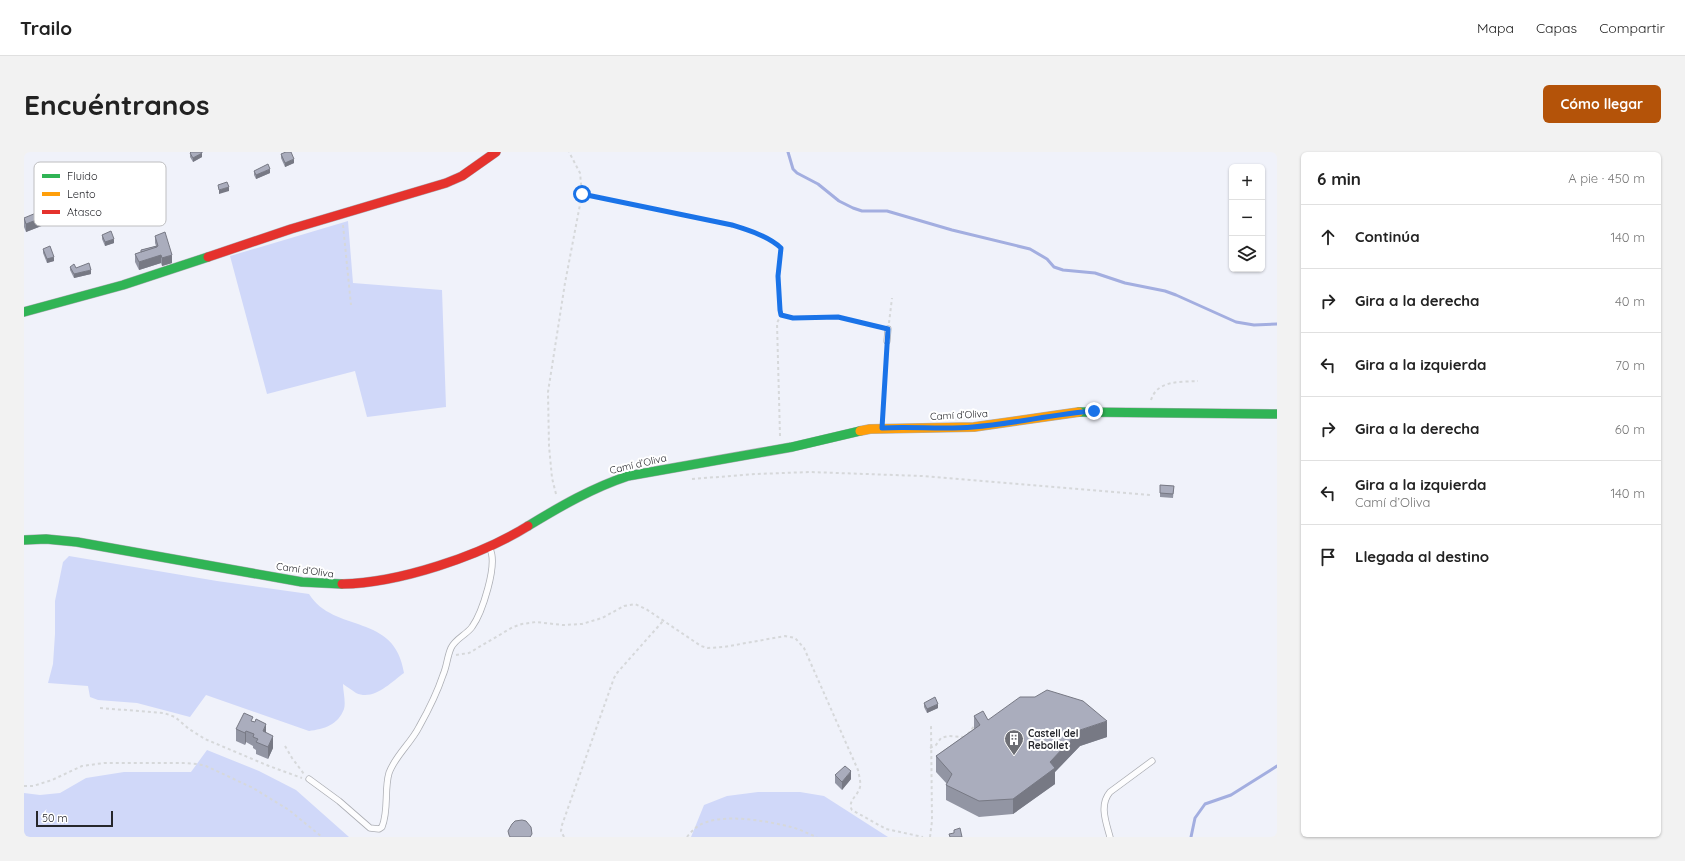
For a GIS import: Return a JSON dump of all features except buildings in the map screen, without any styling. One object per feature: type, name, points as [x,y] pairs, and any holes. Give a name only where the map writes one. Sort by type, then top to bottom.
[{"type":"street","points":[[24,312],[123,285],[342,214],[446,183],[462,176],[496,152]]},
{"type":"street","name":"Camí d’Oliva","points":[[24,540],[46,539],[77,542],[302,582],[335,585],[358,584],[384,580],[428,568],[509,538],[560,506],[596,487],[628,476],[780,449],[847,434],[882,428],[958,428],[997,424],[1071,412],[1112,410],[1277,414]]},
{"type":"lane","points":[[887,341],[888,329]]},
{"type":"lane","points":[[309,779],[339,801],[370,828],[379,829],[382,827],[384,822],[386,788],[392,766],[413,738],[424,719],[443,675],[450,652],[456,642],[473,624],[480,610],[491,570],[492,555],[489,546]]},
{"type":"lane","points":[[1110,837],[1105,816],[1106,799],[1110,792],[1152,761]]},
{"type":"path","points":[[560,506],[554,491],[551,472],[548,392],[565,283],[582,194],[580,173],[569,152]]},
{"type":"path","points":[[582,194],[732,225],[745,229],[778,245],[781,248],[778,276],[781,315],[776,323],[780,449]]},
{"type":"path","points":[[342,214],[351,305]]},
{"type":"path","points":[[781,315],[793,318],[838,317],[888,329],[892,298]]},
{"type":"path","points":[[882,428],[887,341]]},
{"type":"path","points":[[1149,411],[1154,392],[1164,384],[1198,381]]},
{"type":"path","points":[[685,479],[810,472],[922,476],[1151,495]]},
{"type":"path","points":[[450,652],[457,655],[469,653],[513,627],[522,624],[536,622],[562,625],[582,624],[602,618],[624,606],[635,604],[695,643],[708,648],[724,647],[785,636],[795,638],[804,648],[858,770],[860,785],[850,807],[852,810],[886,829],[923,837]]},
{"type":"path","points":[[564,837],[561,831],[562,825],[614,678],[663,621]]},
{"type":"path","points":[[100,708],[164,713],[175,717],[189,729],[205,738],[269,766],[309,779]]},
{"type":"path","points":[[930,748],[936,745],[941,738],[952,736],[962,738],[967,736],[973,726],[980,722]]},
{"type":"path","points":[[930,837],[932,821],[930,748],[931,725]]},
{"type":"path","points":[[285,746],[292,758],[309,779]]},
{"type":"path","points":[[24,786],[33,786],[52,780],[82,766],[104,762],[183,763],[206,766],[253,788],[272,799],[294,814],[322,837]]},
{"type":"path","points":[[687,837],[698,826],[704,823],[736,819],[761,821],[792,827],[817,837]]},
{"type":"shaded area","points":[[348,221],[353,283],[442,290],[446,407],[367,417],[355,371],[267,394],[230,256]]},
{"type":"shaded area","points":[[69,556],[217,581],[309,594],[320,606],[333,615],[377,632],[389,641],[398,654],[404,673],[382,690],[369,695],[356,693],[343,684],[345,706],[338,719],[330,725],[309,731],[206,695],[190,717],[137,703],[98,700],[90,697],[88,686],[48,683],[53,664],[55,601],[63,562]]},
{"type":"shaded area","points":[[207,750],[259,771],[296,790],[349,837],[24,837],[24,793],[40,795],[60,793],[86,778],[124,772],[191,772]]},
{"type":"shaded area","points":[[758,792],[800,792],[824,796],[888,837],[691,837],[704,805],[727,796]]},
{"type":"waterway","points":[[788,152],[793,169],[797,173],[818,184],[839,201],[853,208],[862,211],[887,211],[952,230],[1030,249],[1047,259],[1054,267],[1063,270],[1095,273],[1125,283],[1165,291],[1236,322],[1254,325],[1277,324]]},
{"type":"waterway","points":[[1191,837],[1195,818],[1205,804],[1231,795],[1277,766]]},
{"type":"traffic: fast","points":[[24,312],[123,285],[208,257]]},
{"type":"traffic: fast","points":[[1079,412],[1277,414]]},
{"type":"traffic: fast","points":[[528,526],[577,498],[628,476],[792,447],[860,431]]},
{"type":"traffic: fast","points":[[24,540],[46,539],[77,542],[302,582],[342,584]]},
{"type":"traffic: slow","points":[[860,431],[870,429],[974,427],[1079,412]]},
{"type":"traffic: jam","points":[[208,257],[291,229],[446,183],[462,176],[496,152]]},
{"type":"traffic: jam","points":[[342,584],[388,579],[438,566],[487,548],[528,526]]},
{"type":"place","name":"Castell del Rebollet","points":[[1014,756]]},
{"type":"route","points":[[582,194],[745,229],[771,241],[781,248],[778,276],[781,315],[793,318],[829,316],[846,318],[888,329],[882,428],[950,429],[997,424],[1071,412],[1094,411]]}]
